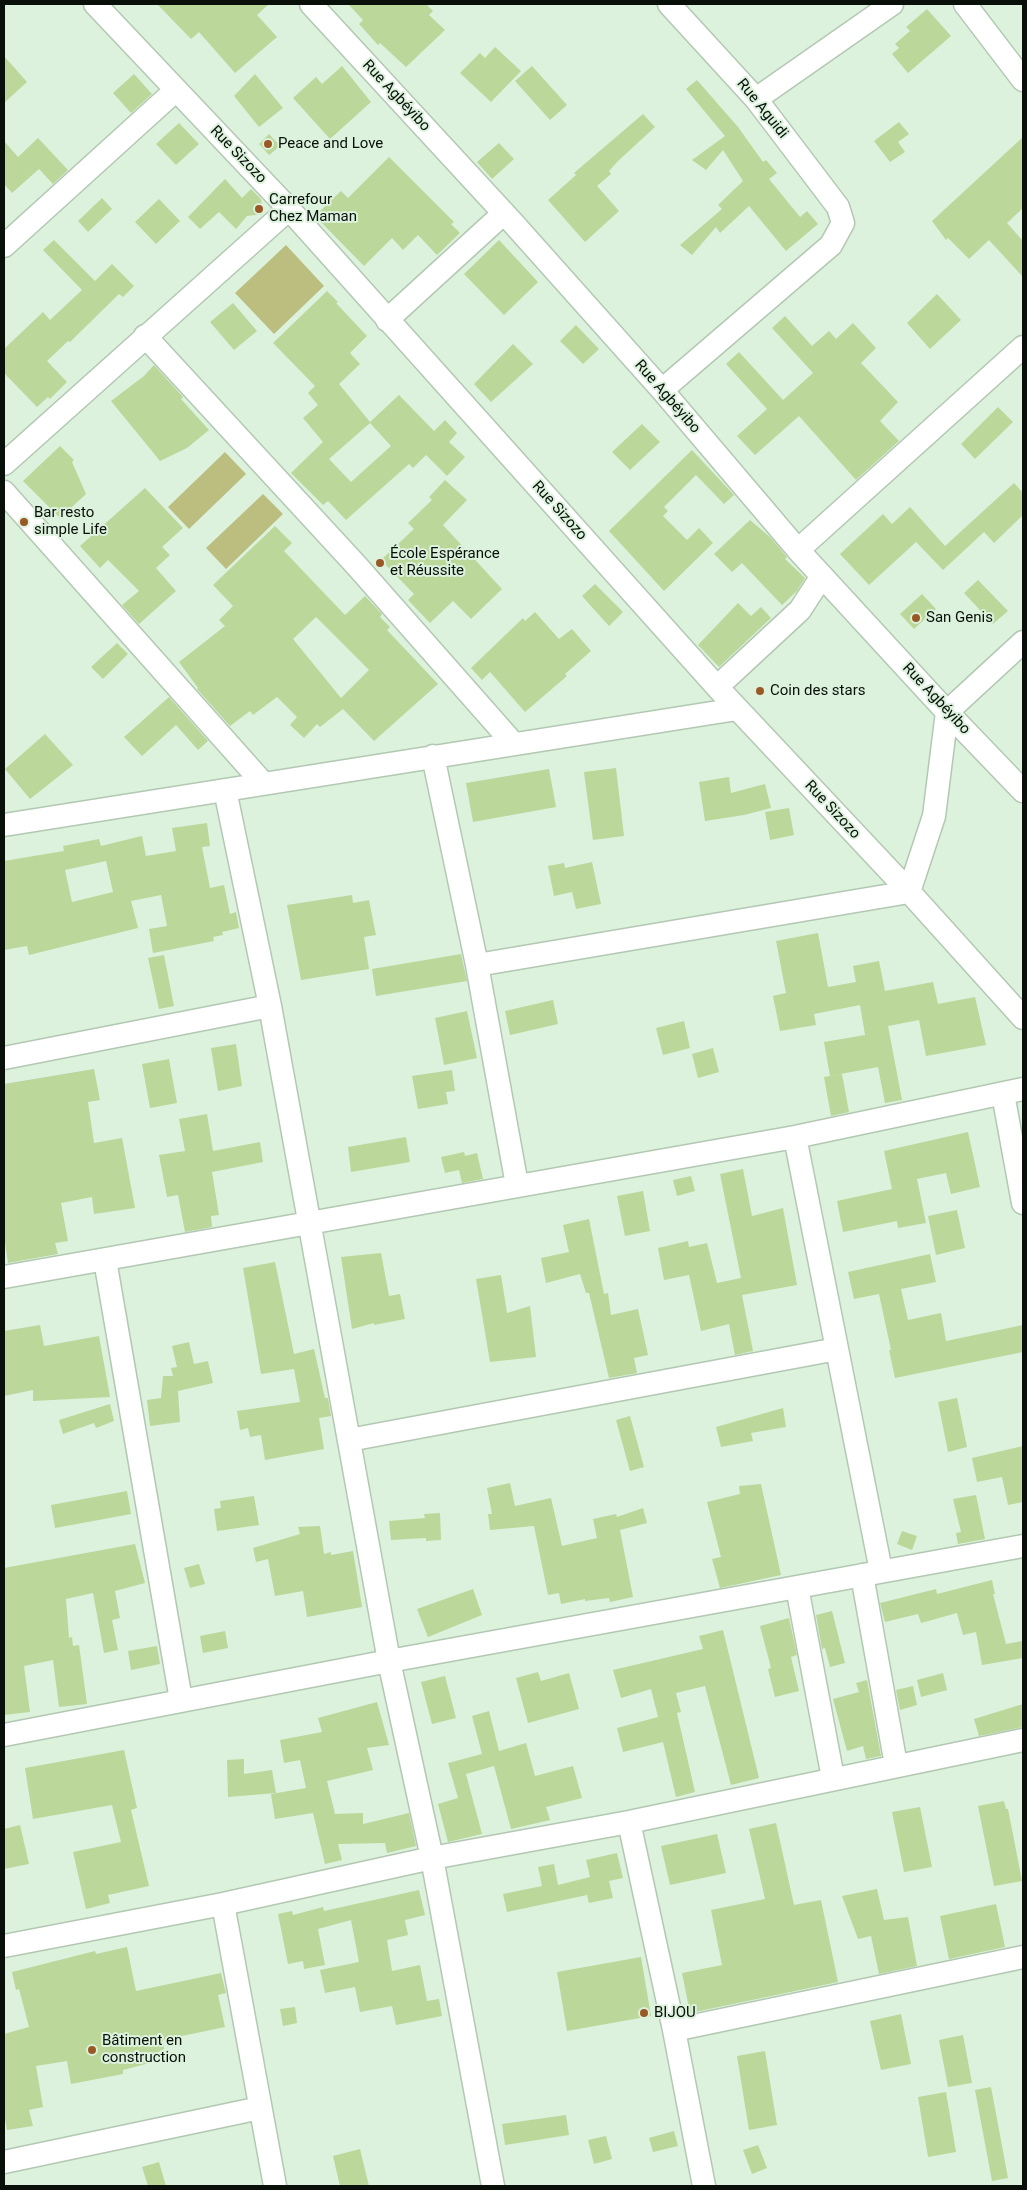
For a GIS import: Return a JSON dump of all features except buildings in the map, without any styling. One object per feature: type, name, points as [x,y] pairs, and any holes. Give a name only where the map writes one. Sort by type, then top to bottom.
[{"type":"street","name":"Rue Sizozo","points":[[95,4],[289,209],[717,687],[909,892],[1023,1018]]},
{"type":"street","name":"Rue Agbéyibo","points":[[311,4],[504,213],[662,390],[798,550],[947,712],[1023,791]]},
{"type":"street","name":"Rue Aguidi","points":[[662,390],[831,245],[844,223],[838,207],[756,99],[669,4]]},
{"type":"street","points":[[756,99],[892,4]]},
{"type":"street","points":[[965,4],[1023,80]]},
{"type":"street","points":[[4,246],[176,90]]},
{"type":"street","points":[[5,460],[289,209]]},
{"type":"street","points":[[387,320],[504,213]]},
{"type":"street","points":[[145,336],[356,565],[513,743]]},
{"type":"street","points":[[798,550],[1023,347]]},
{"type":"street","points":[[4,492],[263,783]]},
{"type":"street","points":[[717,687],[800,610],[822,576]]},
{"type":"street","points":[[477,965],[909,892],[934,816],[947,712],[1023,642]]},
{"type":"street","points":[[8,818],[225,790],[737,709]]},
{"type":"street","points":[[434,756],[477,965],[517,1185]]},
{"type":"street","points":[[225,790],[270,1006],[389,1662],[432,1858],[492,2186]]},
{"type":"street","points":[[4,1058],[270,1006]]},
{"type":"street","points":[[4,1277],[310,1224],[517,1185],[795,1138],[1013,1091],[1023,1203]]},
{"type":"street","points":[[795,1138],[837,1349],[871,1573],[896,1765]]},
{"type":"street","points":[[105,1260],[181,1700]]},
{"type":"street","points":[[349,1440],[837,1349]]},
{"type":"street","points":[[4,1735],[181,1700],[1023,1546]]},
{"type":"street","points":[[797,1587],[833,1778]]},
{"type":"street","points":[[4,1946],[223,1904],[432,1858],[629,1822],[833,1778],[1023,1740]]},
{"type":"street","points":[[629,1822],[674,2030],[704,2186]]},
{"type":"street","points":[[223,1904],[275,2186]]},
{"type":"street","points":[[674,2030],[1023,1957]]},
{"type":"street","points":[[4,2162],[260,2108]]},
{"type":"green space","points":[[286,245],[324,286],[274,334],[235,293]]},
{"type":"green space","points":[[225,452],[246,474],[189,529],[168,507]]},
{"type":"green space","points":[[263,494],[283,514],[226,569],[206,548]]},
{"type":"place","name":"Peace and Love","points":[[268,144]]},
{"type":"place","name":"Carrefour Chez Maman","points":[[259,209]]},
{"type":"place","name":"Bar resto simple Life","points":[[24,522]]},
{"type":"place","name":"École Espérance et Réussite","points":[[380,563]]},
{"type":"place","name":"San Genis","points":[[916,618]]},
{"type":"place","name":"Coin des stars","points":[[760,691]]},
{"type":"place","name":"BIJOU","points":[[644,2013]]},
{"type":"place","name":"Bâtiment en construction","points":[[92,2050]]}]
